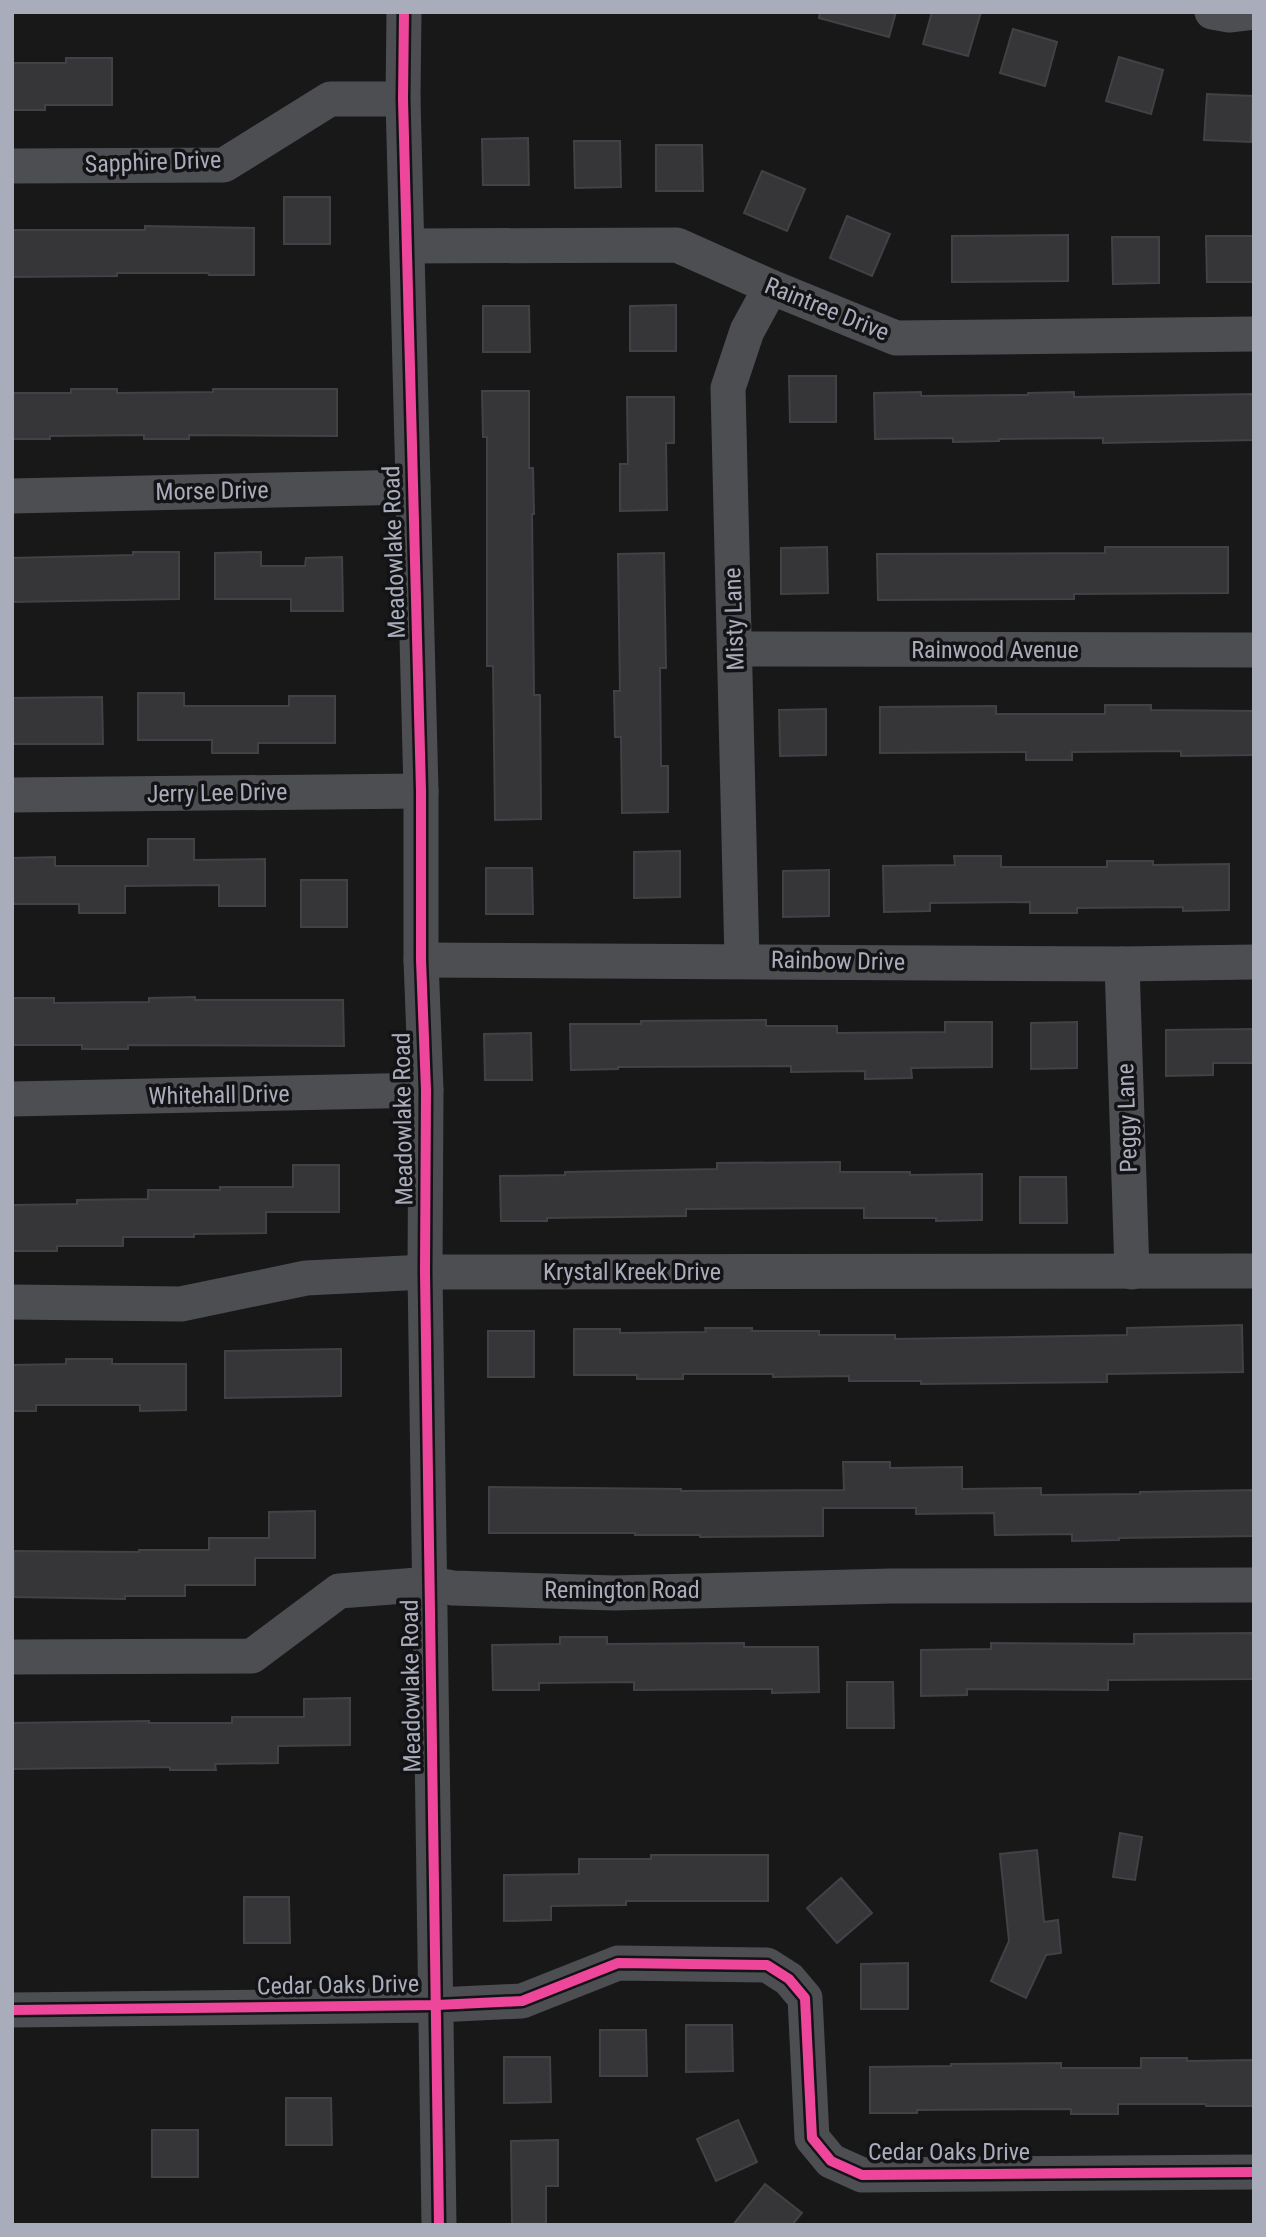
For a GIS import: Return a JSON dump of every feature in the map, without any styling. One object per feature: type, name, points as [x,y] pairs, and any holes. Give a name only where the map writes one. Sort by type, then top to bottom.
[{"type":"street","name":"Meadowlake Road","points":[[404,12],[403,99],[426,1090],[425,1272],[439,2225]]},
{"type":"street","points":[[1212,12],[1229,15],[1254,12]]},
{"type":"street","name":"Sapphire Drive","points":[[12,166],[224,164],[330,99],[403,99]]},
{"type":"street","name":"Raintree Drive","points":[[408,246],[677,245],[771,288],[896,338],[1254,334]]},
{"type":"street","name":"Misty Lane","points":[[742,961],[728,388],[747,331],[771,288]]},
{"type":"street","name":"Morse Drive","points":[[12,496],[413,487]]},
{"type":"street","name":"Rainwood Avenue","points":[[736,649],[1254,650]]},
{"type":"street","name":"Jerry Lee Drive","points":[[12,795],[421,791]]},
{"type":"street","name":"Rainbow Drive","points":[[421,960],[1122,964],[1254,962]]},
{"type":"street","name":"Peggy Lane","points":[[1122,964],[1132,1272]]},
{"type":"street","name":"Whitehall Drive","points":[[12,1099],[426,1090]]},
{"type":"street","name":"Krystal Kreek Drive","points":[[12,1302],[181,1304],[306,1278],[425,1272],[1254,1271]]},
{"type":"street","name":"Remington Road","points":[[12,1657],[252,1656],[339,1591],[430,1584],[453,1588],[614,1593],[891,1586],[1254,1585]]},
{"type":"street","name":"Cedar Oaks Drive","points":[[12,2010],[437,2005],[522,2001],[618,1963],[767,1965],[789,1979],[806,1998],[812,2138],[831,2161],[862,2175],[1254,2172]]},
{"type":"building","points":[[820,12],[896,12],[889,37],[819,18]]},
{"type":"building","points":[[932,12],[981,12],[968,56],[923,44]]},
{"type":"building","points":[[1013,29],[1057,42],[1045,86],[1000,73]]},
{"type":"building","points":[[1119,57],[1163,70],[1151,114],[1106,101]]},
{"type":"building","points":[[66,58],[112,58],[112,105],[45,105],[45,110],[12,110],[12,63],[66,63]]},
{"type":"building","points":[[1207,94],[1253,96],[1251,142],[1204,140]]},
{"type":"building","points":[[528,138],[529,185],[483,185],[482,139]]},
{"type":"building","points":[[574,141],[620,141],[621,187],[575,188]]},
{"type":"building","points":[[656,145],[702,145],[703,191],[656,191]]},
{"type":"building","points":[[762,171],[805,189],[787,231],[744,213]]},
{"type":"building","points":[[284,197],[330,197],[330,244],[284,244]]},
{"type":"building","points":[[847,216],[890,234],[872,276],[830,258]]},
{"type":"building","points":[[145,226],[254,228],[254,275],[117,273],[117,276],[12,277],[12,230],[145,230]]},
{"type":"building","points":[[1068,235],[1068,281],[952,282],[952,236]]},
{"type":"building","points":[[1206,236],[1253,236],[1253,282],[1207,282]]},
{"type":"building","points":[[1112,237],[1159,237],[1159,283],[1113,284]]},
{"type":"building","points":[[676,305],[676,351],[630,351],[630,306]]},
{"type":"building","points":[[483,306],[529,306],[530,352],[483,352]]},
{"type":"building","points":[[789,376],[836,376],[836,422],[790,422]]},
{"type":"building","points":[[71,389],[117,389],[117,393],[213,392],[213,389],[337,389],[337,436],[189,435],[189,439],[144,439],[144,435],[12,439],[12,393],[71,393]]},
{"type":"building","points":[[482,391],[529,391],[529,468],[533,468],[534,514],[534,695],[540,695],[541,819],[495,820],[493,666],[487,666],[487,437],[483,437]]},
{"type":"building","points":[[921,392],[921,396],[1074,392],[1074,397],[1254,394],[1254,440],[1103,443],[1103,438],[953,442],[953,438],[875,439],[874,393]]},
{"type":"building","points":[[627,397],[674,397],[674,443],[666,443],[667,510],[620,511],[620,464],[628,464]]},
{"type":"building","points":[[827,547],[828,593],[781,594],[781,548]]},
{"type":"building","points":[[1105,547],[1228,547],[1228,593],[1074,594],[1074,599],[878,600],[877,554],[1105,553]]},
{"type":"building","points":[[133,552],[179,552],[179,599],[12,602],[12,558],[133,555]]},
{"type":"building","points":[[261,552],[261,566],[305,566],[306,558],[342,557],[343,611],[291,611],[291,599],[215,599],[215,553]]},
{"type":"building","points":[[664,553],[666,668],[660,668],[661,766],[668,766],[668,812],[622,813],[621,737],[615,737],[614,691],[620,691],[618,554]]},
{"type":"building","points":[[138,693],[184,693],[184,706],[289,706],[289,696],[335,696],[335,743],[258,743],[258,753],[212,753],[212,740],[138,740]]},
{"type":"building","points":[[102,697],[103,744],[12,744],[12,698]]},
{"type":"building","points":[[1105,705],[1151,705],[1151,710],[1254,711],[1254,755],[1181,756],[1181,751],[1072,752],[1072,760],[1026,760],[1026,752],[880,753],[880,707],[996,706],[996,714],[1105,714]]},
{"type":"building","points":[[826,709],[826,755],[780,756],[779,710]]},
{"type":"building","points":[[148,839],[194,839],[194,860],[265,859],[265,906],[219,906],[219,885],[125,886],[125,913],[79,913],[79,904],[12,904],[12,858],[55,857],[55,866],[148,866]]},
{"type":"building","points":[[680,851],[680,897],[634,898],[634,852]]},
{"type":"building","points":[[954,856],[1001,856],[1001,867],[1107,867],[1107,861],[1153,861],[1153,865],[1229,864],[1229,910],[1183,911],[1183,907],[1077,908],[1077,913],[1030,913],[1030,902],[930,903],[930,911],[884,912],[883,866],[955,865]]},
{"type":"building","points":[[486,868],[532,868],[533,914],[486,914]]},
{"type":"building","points":[[829,870],[829,916],[783,917],[783,871]]},
{"type":"building","points":[[301,880],[347,880],[347,927],[301,927]]},
{"type":"building","points":[[195,997],[195,1000],[343,1000],[344,1046],[128,1045],[128,1049],[82,1049],[82,1045],[12,1045],[12,998],[54,998],[54,1003],[149,1002],[149,998]]},
{"type":"building","points":[[766,1020],[766,1026],[837,1026],[837,1033],[945,1032],[945,1022],[992,1022],[992,1067],[911,1068],[912,1078],[865,1079],[865,1071],[791,1072],[791,1066],[618,1067],[571,1070],[570,1024]]},
{"type":"building","points":[[1077,1022],[1077,1068],[1031,1069],[1031,1023]]},
{"type":"building","points":[[1254,1029],[1254,1063],[1213,1063],[1213,1075],[1166,1076],[1166,1030]]},
{"type":"building","points":[[531,1033],[532,1080],[485,1080],[484,1034]]},
{"type":"building","points":[[840,1162],[840,1172],[982,1174],[982,1220],[864,1218],[864,1208],[686,1209],[686,1216],[501,1221],[500,1176],[717,1169],[717,1163]]},
{"type":"building","points":[[293,1165],[339,1165],[339,1212],[266,1212],[266,1233],[123,1237],[123,1246],[57,1246],[57,1251],[12,1251],[12,1205],[77,1204],[77,1200],[148,1199],[148,1190],[293,1187]]},
{"type":"building","points":[[1020,1177],[1066,1177],[1067,1223],[1020,1223]]},
{"type":"building","points":[[1242,1325],[1243,1372],[1107,1374],[1107,1382],[921,1384],[921,1381],[849,1381],[849,1376],[773,1377],[773,1374],[683,1374],[683,1379],[637,1379],[637,1375],[574,1375],[574,1329],[620,1329],[620,1333],[706,1332],[705,1328],[752,1328],[752,1331],[819,1331],[819,1335],[895,1335],[895,1339],[1127,1335],[1127,1328]]},
{"type":"building","points":[[488,1331],[534,1331],[534,1377],[488,1377]]},
{"type":"building","points":[[341,1349],[341,1396],[225,1398],[225,1351]]},
{"type":"building","points":[[66,1359],[112,1359],[112,1364],[186,1364],[186,1410],[140,1411],[140,1405],[36,1405],[36,1411],[12,1411],[12,1365],[66,1364]]},
{"type":"building","points":[[843,1462],[890,1462],[890,1468],[962,1467],[962,1489],[1041,1488],[1041,1495],[1254,1490],[1254,1536],[1072,1541],[1072,1534],[995,1535],[994,1513],[916,1514],[916,1508],[823,1508],[823,1536],[700,1537],[635,1533],[489,1533],[489,1487],[681,1491],[844,1490]]},
{"type":"building","points":[[315,1511],[315,1558],[255,1558],[255,1585],[185,1585],[185,1596],[125,1596],[125,1599],[14,1597],[14,1551],[209,1550],[209,1538],[269,1538],[269,1512]]},
{"type":"building","points":[[1254,1633],[1254,1679],[1108,1680],[1108,1690],[967,1689],[967,1695],[921,1696],[921,1650],[991,1649],[991,1643],[1134,1644],[1134,1634]]},
{"type":"building","points":[[560,1637],[607,1637],[607,1644],[744,1643],[744,1647],[818,1647],[819,1692],[772,1693],[772,1689],[634,1690],[634,1682],[539,1683],[539,1690],[493,1690],[492,1645],[560,1644]]},
{"type":"building","points":[[847,1682],[893,1682],[894,1728],[847,1728]]},
{"type":"building","points":[[350,1698],[350,1745],[278,1746],[278,1763],[215,1764],[216,1770],[170,1770],[170,1767],[12,1769],[12,1723],[232,1723],[232,1717],[304,1717],[304,1699]]},
{"type":"building","points":[[1120,1833],[1142,1837],[1135,1880],[1113,1877]]},
{"type":"building","points":[[1037,1850],[1044,1922],[1058,1920],[1061,1953],[1046,1955],[1026,1998],[991,1981],[1009,1941],[1000,1854]]},
{"type":"building","points":[[651,1855],[768,1855],[768,1901],[626,1901],[626,1905],[551,1906],[551,1920],[504,1921],[504,1875],[579,1874],[579,1859],[651,1859]]},
{"type":"building","points":[[841,1878],[872,1913],[837,1943],[807,1908]]},
{"type":"building","points":[[244,1897],[289,1897],[290,1943],[244,1943]]},
{"type":"building","points":[[908,1963],[908,2009],[861,2009],[861,1964]]},
{"type":"building","points":[[686,2025],[732,2025],[733,2071],[686,2072]]},
{"type":"building","points":[[600,2030],[646,2030],[647,2076],[600,2076]]},
{"type":"building","points":[[504,2057],[550,2057],[551,2102],[504,2103]]},
{"type":"building","points":[[1141,2058],[1187,2058],[1187,2061],[1253,2060],[1253,2106],[1118,2104],[1118,2114],[1071,2114],[1071,2109],[870,2113],[870,2067],[1061,2063],[1061,2068],[1141,2068]]},
{"type":"building","points":[[286,2098],[331,2098],[332,2145],[286,2145]]},
{"type":"building","points":[[738,2120],[757,2162],[716,2181],[697,2139]]},
{"type":"building","points":[[152,2130],[198,2130],[198,2177],[152,2177]]},
{"type":"building","points":[[558,2140],[558,2186],[546,2186],[546,2225],[512,2225],[511,2141]]},
{"type":"building","points":[[765,2184],[802,2213],[792,2225],[733,2225]]},
{"type":"cycle path","points":[[404,12],[403,99],[426,1090],[425,1272],[439,2225]]},
{"type":"cycle path","points":[[12,2010],[437,2005],[522,2001],[618,1963],[767,1965],[789,1979],[805,1998],[812,2138],[831,2161],[862,2175],[1254,2172]]}]
